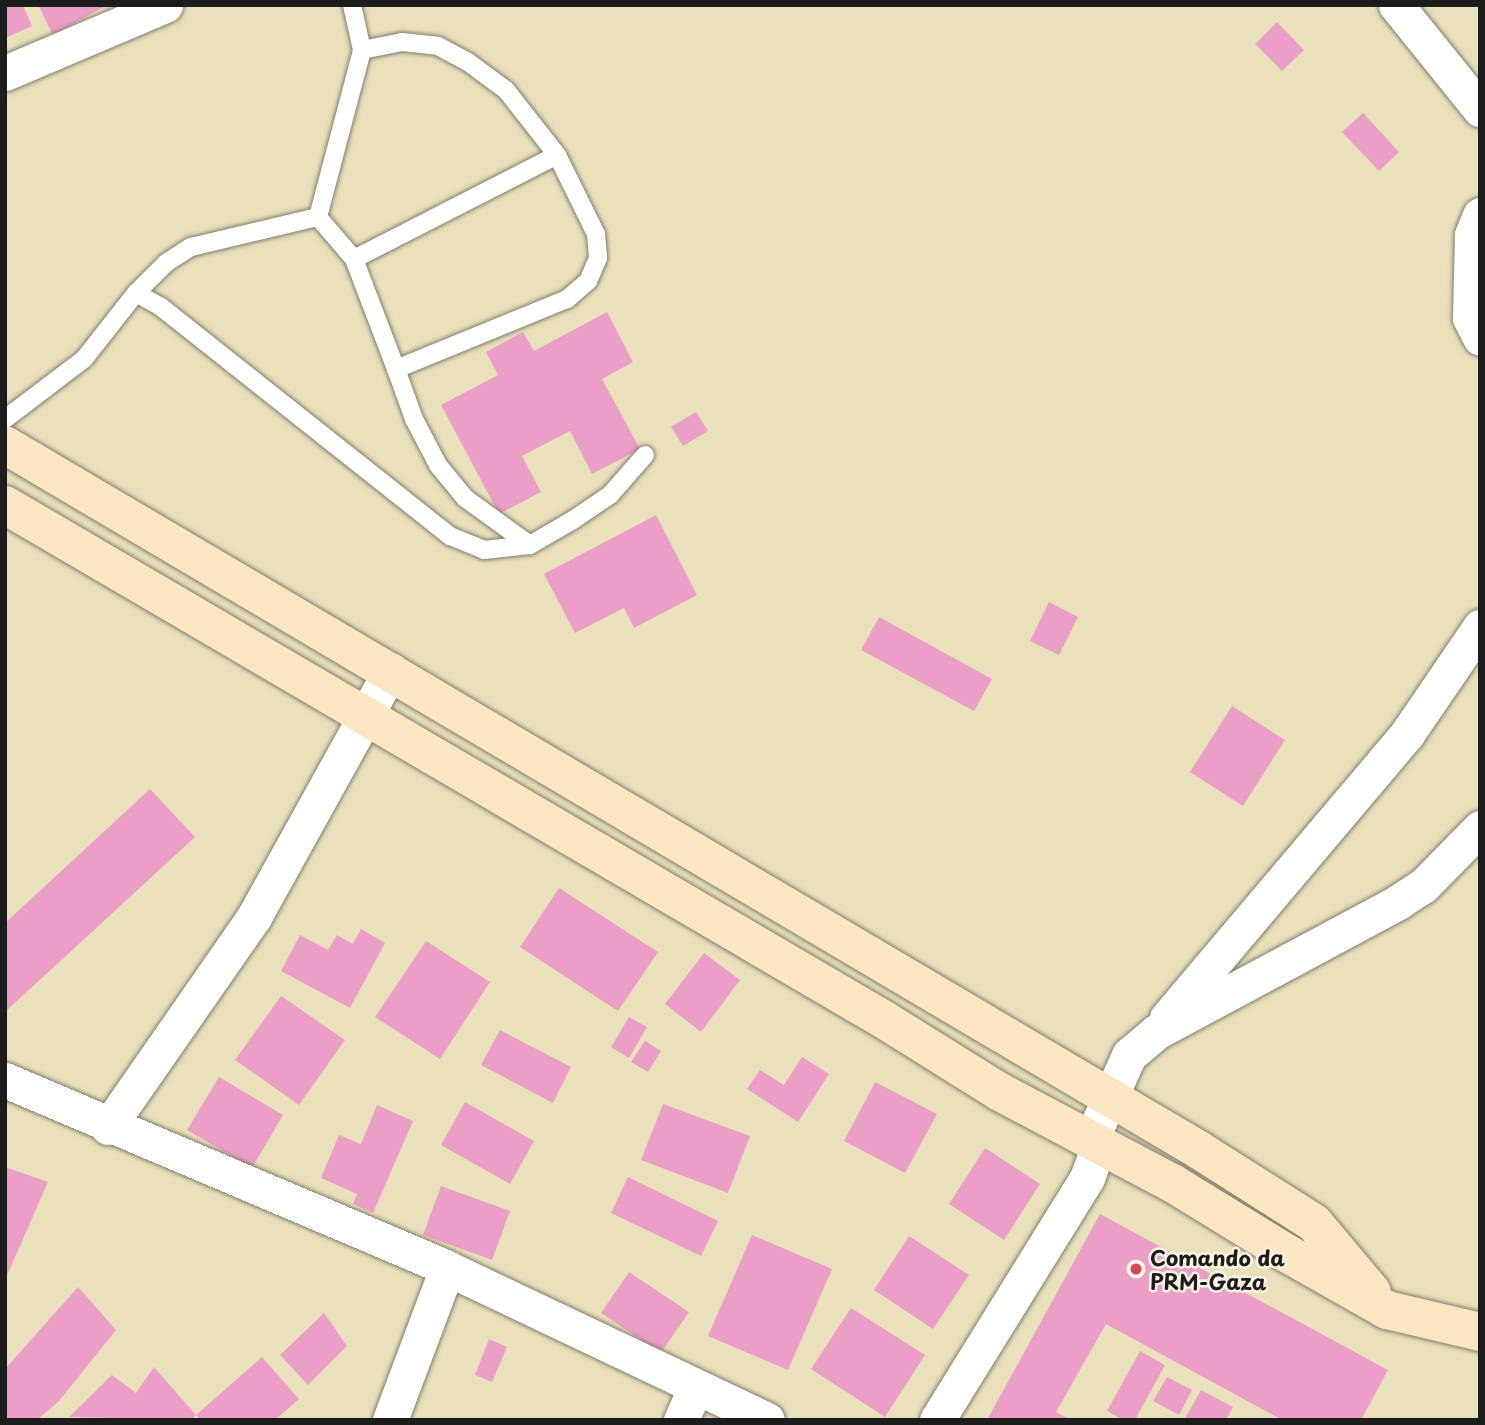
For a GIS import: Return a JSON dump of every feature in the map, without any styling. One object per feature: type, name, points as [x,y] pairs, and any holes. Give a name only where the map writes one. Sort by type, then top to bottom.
[{"type":"street","points":[[5,74],[165,5]]},
{"type":"street","points":[[1396,5],[1480,109]]},
{"type":"street","points":[[1480,215],[1472,235],[1470,318],[1480,338]]},
{"type":"street","points":[[5,445],[911,977],[1314,1223],[1387,1310]]},
{"type":"street","points":[[5,505],[365,719],[883,1019],[1000,1092],[1091,1138],[1387,1310],[1480,1332]]},
{"type":"street","points":[[937,1420],[1087,1178],[1095,1156],[1091,1138],[1129,1055],[1156,1032],[1407,734],[1480,627]]},
{"type":"street","points":[[108,1127],[254,917],[391,670]]},
{"type":"street","points":[[1156,1032],[1398,902],[1423,886],[1480,828]]},
{"type":"street","points":[[883,1019],[911,977]]},
{"type":"street","points":[[5,1080],[108,1127],[447,1268],[688,1404],[767,1420]]},
{"type":"street","points":[[390,1420],[447,1268]]},
{"type":"lane","points":[[318,218],[362,50],[352,5]]},
{"type":"lane","points":[[362,50],[402,42],[438,46],[468,62],[506,90],[557,155],[596,234],[598,258],[588,281],[567,299],[396,369]]},
{"type":"lane","points":[[354,259],[557,155]]},
{"type":"lane","points":[[318,218],[354,259],[414,419],[438,465],[465,498],[530,545]]},
{"type":"lane","points":[[5,419],[84,359],[136,293],[166,263],[191,247],[318,218]]},
{"type":"lane","points":[[136,293],[161,306],[450,536],[484,550],[530,545],[610,495],[645,455]]},
{"type":"building","points":[[5,5],[23,5],[32,26],[5,38]]},
{"type":"building","points":[[38,5],[107,5],[53,35]]},
{"type":"building","points":[[1277,22],[1304,50],[1282,71],[1255,44]]},
{"type":"building","points":[[1363,113],[1399,152],[1379,171],[1342,132]]},
{"type":"building","points":[[607,312],[633,362],[602,379],[640,449],[592,474],[570,431],[522,456],[541,492],[499,514],[441,405],[498,375],[486,352],[523,332],[534,351]]},
{"type":"building","points":[[696,412],[708,431],[683,446],[671,427]]},
{"type":"building","points":[[656,515],[697,595],[634,628],[624,608],[575,633],[544,574]]},
{"type":"building","points":[[1049,602],[1078,617],[1059,655],[1030,641]]},
{"type":"building","points":[[879,617],[992,679],[974,711],[861,650]]},
{"type":"building","points":[[1232,706],[1285,740],[1243,806],[1190,772]]},
{"type":"building","points":[[150,789],[195,837],[5,1012],[5,923]]},
{"type":"building","points":[[559,888],[658,952],[618,1011],[520,947]]},
{"type":"building","points":[[361,929],[385,943],[350,1008],[281,971],[300,935],[328,950],[337,935],[353,944]]},
{"type":"building","points":[[426,941],[490,982],[440,1059],[375,1017]]},
{"type":"building","points":[[704,953],[740,980],[701,1032],[665,1004]]},
{"type":"building","points":[[281,996],[345,1040],[299,1105],[235,1060]]},
{"type":"building","points":[[629,1017],[647,1027],[629,1058],[611,1047]]},
{"type":"building","points":[[500,1030],[571,1067],[553,1103],[481,1065]]},
{"type":"building","points":[[645,1041],[661,1051],[648,1072],[631,1062]]},
{"type":"building","points":[[802,1057],[829,1074],[798,1122],[747,1089],[760,1070],[784,1085]]},
{"type":"building","points":[[219,1077],[283,1115],[252,1168],[187,1130]]},
{"type":"building","points":[[875,1082],[937,1114],[905,1173],[844,1141]]},
{"type":"building","points":[[465,1102],[534,1141],[510,1184],[441,1145]]},
{"type":"building","points":[[663,1104],[750,1136],[728,1193],[641,1160]]},
{"type":"building","points":[[377,1105],[413,1121],[373,1213],[353,1204],[357,1194],[321,1178],[339,1135],[361,1144]]},
{"type":"building","points":[[985,1148],[1040,1184],[1004,1240],[949,1204]]},
{"type":"building","points":[[5,1167],[48,1182],[5,1280]]},
{"type":"building","points":[[628,1177],[718,1221],[701,1256],[611,1213]]},
{"type":"building","points":[[441,1186],[510,1211],[492,1260],[423,1235]]},
{"type":"building","name":"Comando da PRM-Gaza","points":[[1100,1214],[1388,1370],[1361,1420],[1282,1420],[1106,1324],[1056,1412],[1071,1420],[987,1420]]},
{"type":"building","points":[[752,1235],[832,1269],[788,1370],[708,1336]]},
{"type":"building","points":[[909,1236],[969,1275],[933,1329],[874,1290]]},
{"type":"building","points":[[629,1272],[689,1312],[661,1353],[601,1313]]},
{"type":"building","points":[[78,1287],[116,1330],[59,1401],[37,1420],[5,1420],[5,1369]]},
{"type":"building","points":[[851,1308],[925,1355],[885,1417],[811,1369]]},
{"type":"building","points":[[324,1313],[347,1346],[308,1385],[280,1355]]},
{"type":"building","points":[[489,1339],[507,1347],[492,1382],[475,1375]]},
{"type":"building","points":[[1140,1351],[1165,1365],[1135,1420],[1123,1420],[1107,1411]]},
{"type":"building","points":[[262,1357],[299,1399],[275,1420],[200,1420],[196,1415]]},
{"type":"building","points":[[154,1367],[196,1415],[192,1420],[69,1417],[112,1375],[136,1393]]},
{"type":"building","points":[[1167,1377],[1192,1390],[1179,1415],[1153,1401]]},
{"type":"building","points":[[1201,1390],[1233,1407],[1226,1420],[1184,1420]]},
{"type":"place","name":"Comando da PRM-Gaza","points":[[1136,1269]]}]
